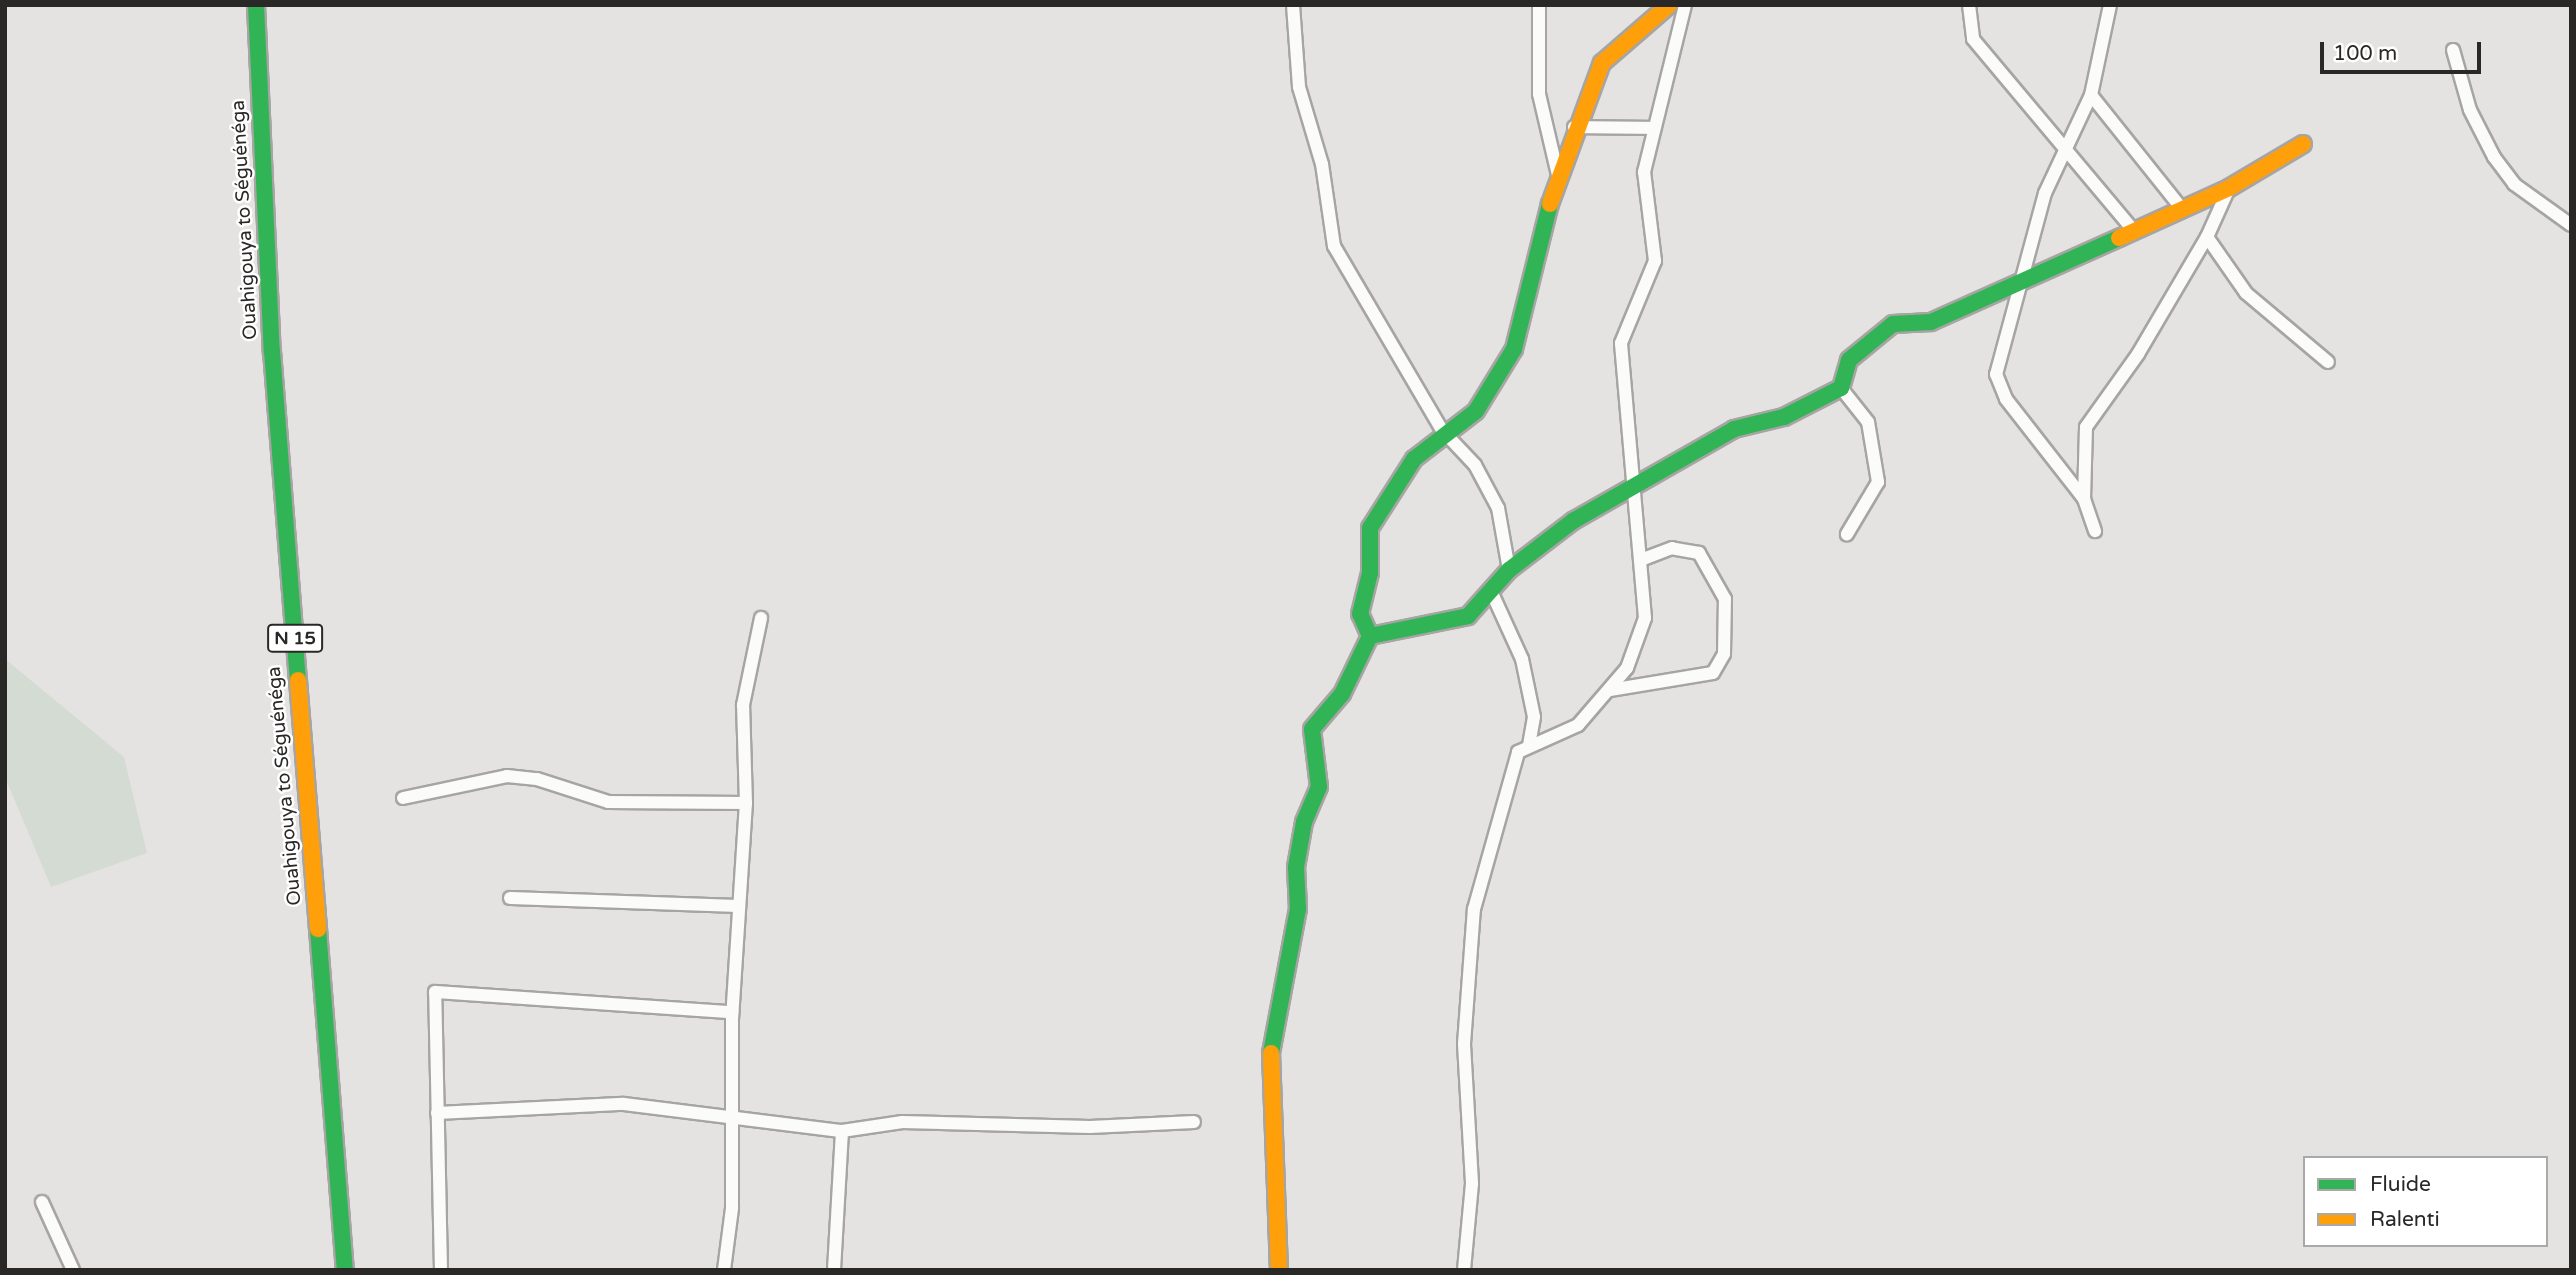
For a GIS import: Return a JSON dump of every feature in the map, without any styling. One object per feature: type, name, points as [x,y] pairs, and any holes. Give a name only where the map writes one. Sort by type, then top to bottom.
[{"type":"street","name":"Ouahigouya to Séguénéga","points":[[256,5],[272,351],[345,1270]]},
{"type":"street","points":[[1293,5],[1299,87],[1322,164],[1334,246],[1447,437],[1475,465],[1498,508],[1510,570]]},
{"type":"street","points":[[1539,5],[1539,94],[1558,176]]},
{"type":"street","points":[[1370,636],[1360,614],[1370,573],[1370,528],[1414,458],[1447,437],[1476,411],[1514,348],[1558,176],[1574,127],[1602,63],[1669,5]]},
{"type":"street","points":[[1464,1270],[1472,1183],[1464,1044],[1474,909],[1518,752],[1578,724],[1627,668],[1645,618],[1631,492],[1621,343],[1655,261],[1643,172],[1685,5]]},
{"type":"street","points":[[1969,5],[1973,39],[2134,231]]},
{"type":"street","points":[[2095,531],[2084,499],[2006,399],[1996,374],[2002,336],[2024,282],[2045,193],[2091,95],[2110,5]]},
{"type":"street","points":[[2454,50],[2470,110],[2494,157],[2514,184],[2571,225]]},
{"type":"street","points":[[2091,95],[2182,209]]},
{"type":"street","points":[[1574,127],[1654,128]]},
{"type":"street","points":[[1370,636],[1468,616],[1510,570],[1573,522],[1631,492],[1734,429],[1784,417],[1841,388],[1849,360],[1893,324],[1931,322],[2024,282],[2229,188],[2303,144]]},
{"type":"street","points":[[2084,499],[2086,427],[2138,354],[2207,237],[2229,188]]},
{"type":"street","points":[[2207,237],[2246,293],[2328,362]]},
{"type":"street","points":[[1841,388],[1868,422],[1878,482],[1847,534]]},
{"type":"street","points":[[1606,691],[1634,682],[1689,680],[1713,673],[1724,653],[1725,599],[1699,553],[1672,548],[1640,560]]},
{"type":"street","points":[[1491,591],[1522,659],[1534,717],[1529,745]]},
{"type":"street","points":[[724,1270],[732,1208],[732,1012],[746,803],[743,705],[761,618]]},
{"type":"street","points":[[1279,1270],[1268,1068],[1298,909],[1296,867],[1304,822],[1320,787],[1312,729],[1342,694],[1370,636]]},
{"type":"street","points":[[402,798],[507,776],[537,779],[608,802],[746,803]]},
{"type":"street","points":[[510,898],[739,906]]},
{"type":"street","points":[[441,1270],[435,992],[732,1012]]},
{"type":"street","points":[[437,1114],[523,1112],[578,1103],[732,1116],[842,1131],[902,1122],[1090,1127],[1194,1122]]},
{"type":"street","points":[[834,1270],[842,1131]]},
{"type":"street","points":[[42,1202],[73,1270]]},
{"type":"shaded area","points":[[5,659],[124,757],[147,853],[51,887],[5,777]]},
{"type":"traffic: fast","points":[[256,5],[272,351],[298,680]]},
{"type":"traffic: fast","points":[[1271,1053],[1298,909],[1296,867],[1304,822],[1319,787],[1312,729],[1342,694],[1370,636],[1360,614],[1370,573],[1370,528],[1414,459],[1476,411],[1514,349],[1550,204]]},
{"type":"traffic: fast","points":[[1370,636],[1468,616],[1509,570],[1573,521],[1734,429],[1784,417],[1841,388],[1849,360],[1893,324],[1931,322],[2119,238]]},
{"type":"traffic: fast","points":[[318,929],[345,1270]]},
{"type":"traffic: slow","points":[[1550,204],[1602,63],[1669,5]]},
{"type":"traffic: slow","points":[[2119,238],[2229,188],[2303,144]]},
{"type":"traffic: slow","points":[[298,680],[318,929]]},
{"type":"traffic: slow","points":[[1271,1053],[1279,1270]]}]
